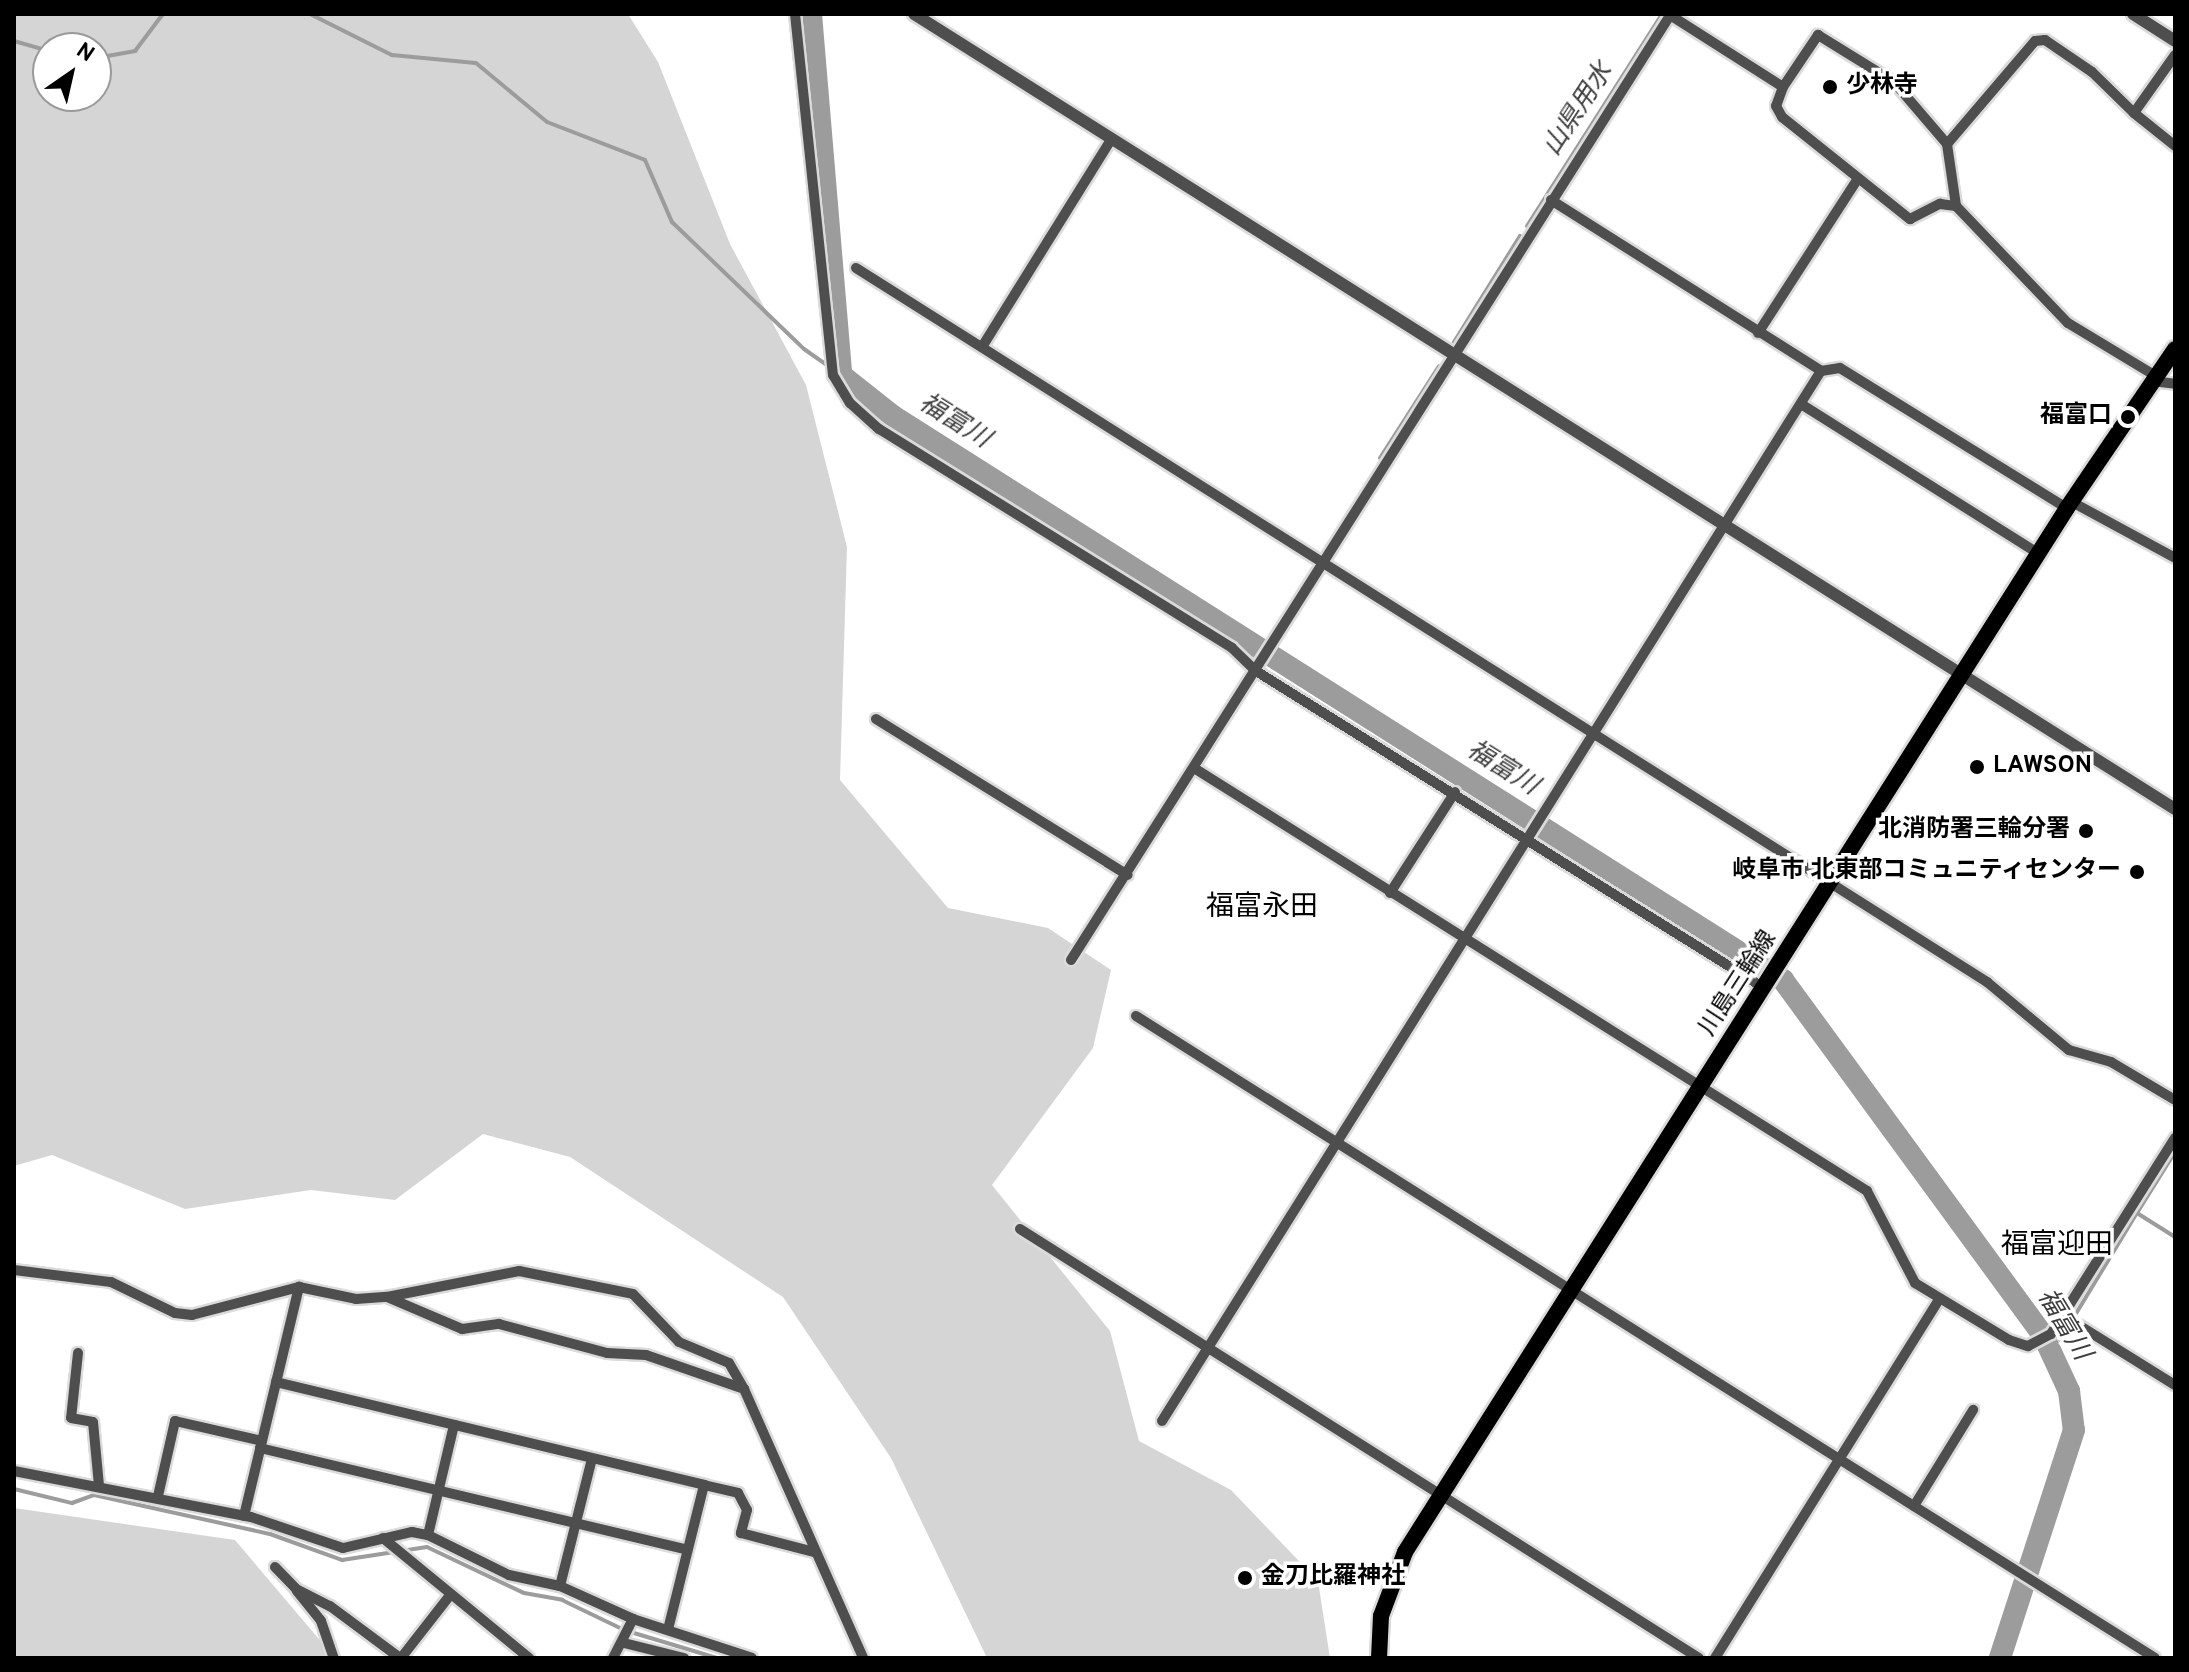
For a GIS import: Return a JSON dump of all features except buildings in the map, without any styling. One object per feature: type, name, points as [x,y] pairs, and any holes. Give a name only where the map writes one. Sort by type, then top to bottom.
[{"type":"main road","name":"川島三輪線","points":[[1379,1658],[1389,1584],[1441,1495],[1964,676],[2069,505],[2175,349]]},
{"type":"street","points":[[795,14],[831,361],[833,375],[850,403],[879,429],[1766,986]]},
{"type":"street","points":[[914,14],[1110,141],[2175,809]]},
{"type":"street","points":[[2133,14],[2175,41]]},
{"type":"street","points":[[1071,960],[1128,875],[1452,356],[1670,15],[1783,87]]},
{"type":"street","points":[[1956,206],[1940,204],[1910,219],[1857,180],[1782,117],[1776,106],[1783,87],[1818,35],[1894,82],[1947,144],[1956,206],[2068,323],[2154,378],[2175,384]]},
{"type":"street","points":[[1947,144],[2035,41],[2045,40],[2092,72],[2134,113],[2175,146]]},
{"type":"street","points":[[2134,113],[2175,55]]},
{"type":"street","points":[[982,347],[1110,141]]},
{"type":"street","points":[[1758,333],[1857,180]]},
{"type":"street","points":[[1551,200],[1821,371],[1840,368],[2069,505],[2175,558]]},
{"type":"street","points":[[856,268],[1987,982],[2069,1050],[2111,1062],[2175,1100]]},
{"type":"street","points":[[1162,1421],[1821,371]]},
{"type":"street","points":[[1801,404],[2039,554]]},
{"type":"street","points":[[876,719],[1128,875]]},
{"type":"street","points":[[1194,768],[1463,940],[1867,1191],[1906,1270],[1939,1300],[2009,1340],[2033,1344],[2047,1337],[2067,1318],[2175,1138]]},
{"type":"street","points":[[1390,893],[1455,792]]},
{"type":"street","points":[[1136,1016],[2155,1658]]},
{"type":"street","points":[[1020,1229],[1699,1658]]},
{"type":"street","points":[[14,1270],[111,1282],[175,1313],[192,1315],[299,1287],[356,1299],[387,1297],[519,1271],[633,1294],[679,1342],[729,1363],[744,1389],[863,1658]]},
{"type":"street","points":[[244,1516],[299,1287]]},
{"type":"street","points":[[387,1297],[437,1322],[462,1329],[499,1324],[607,1353],[646,1355],[744,1389]]},
{"type":"street","points":[[1715,1658],[1939,1300]]},
{"type":"street","points":[[2067,1318],[2175,1385]]},
{"type":"street","points":[[78,1353],[71,1418],[93,1422],[99,1485]]},
{"type":"street","points":[[276,1382],[738,1493],[747,1510],[741,1533],[814,1552]]},
{"type":"street","points":[[1914,1506],[1973,1410]]},
{"type":"street","points":[[158,1496],[175,1421],[439,1491],[687,1550]]},
{"type":"street","points":[[428,1535],[454,1425]]},
{"type":"street","points":[[560,1586],[592,1459]]},
{"type":"street","points":[[14,1462],[18,1472],[158,1496],[244,1516],[343,1548],[383,1538],[428,1535],[509,1575],[560,1586],[632,1622],[668,1629],[752,1658]]},
{"type":"street","points":[[668,1629],[704,1485]]},
{"type":"street","points":[[383,1538],[526,1657]]},
{"type":"street","points":[[275,1567],[321,1621],[334,1658]]},
{"type":"street","points":[[296,1589],[330,1606],[401,1658],[451,1594]]},
{"type":"street","points":[[613,1658],[632,1622]]},
{"type":"street","points":[[625,1640],[684,1658]]},
{"type":"shaded area","points":[[14,14],[628,14],[658,62],[730,244],[806,385],[847,547],[840,780],[948,908],[1048,928],[1111,970],[1093,1048],[992,1185],[1110,1331],[1139,1441],[1231,1490],[1318,1581],[1330,1658],[987,1658],[891,1458],[783,1297],[570,1157],[483,1134],[395,1200],[311,1190],[185,1209],[52,1155],[14,1166]]},
{"type":"shaded area","points":[[14,1508],[235,1540],[335,1658],[14,1658]]},
{"type":"waterway","points":[[112,55],[135,51],[163,14]]},
{"type":"waterway","points":[[310,14],[392,55],[476,63],[547,122],[645,160],[672,222],[804,349],[841,375]]},
{"type":"waterway","name":"福富川","points":[[811,14],[841,375],[893,416],[1783,980],[2044,1337],[2069,1391],[2074,1430],[2000,1658]]},
{"type":"waterway","name":"山県用水","points":[[1527,226],[1662,14]]},
{"type":"waterway","points":[[14,41],[32,46]]},
{"type":"waterway","name":"山県用水","points":[[1454,342],[1520,236]]},
{"type":"waterway","name":"山県用水","points":[[1380,458],[1439,366]]},
{"type":"waterway","points":[[2137,1213],[2175,1152]]},
{"type":"waterway","points":[[2060,1340],[2137,1213],[2175,1237]]},
{"type":"waterway","name":"福富川","points":[[2049,1348],[2053,1345]]},
{"type":"waterway","points":[[14,1489],[72,1503],[94,1495],[270,1534],[342,1560],[427,1547],[524,1593],[562,1600],[624,1630],[717,1658]]},
{"type":"place","name":"少林寺","points":[[1830,87]]},
{"type":"place","name":"福富口","points":[[2128,417]]},
{"type":"place","name":"LAWSON","points":[[1977,767]]},
{"type":"place","name":"北消防署三輪分署","points":[[2086,831]]},
{"type":"place","name":"岐阜市 北東部コミュニティセンター","points":[[2137,872]]},
{"type":"place","name":"金刀比羅神社","points":[[1245,1578]]},
{"type":"district","name":"福富永田","points":[[1262,908]]},
{"type":"district","name":"福富迎田","points":[[2057,1246]]}]
